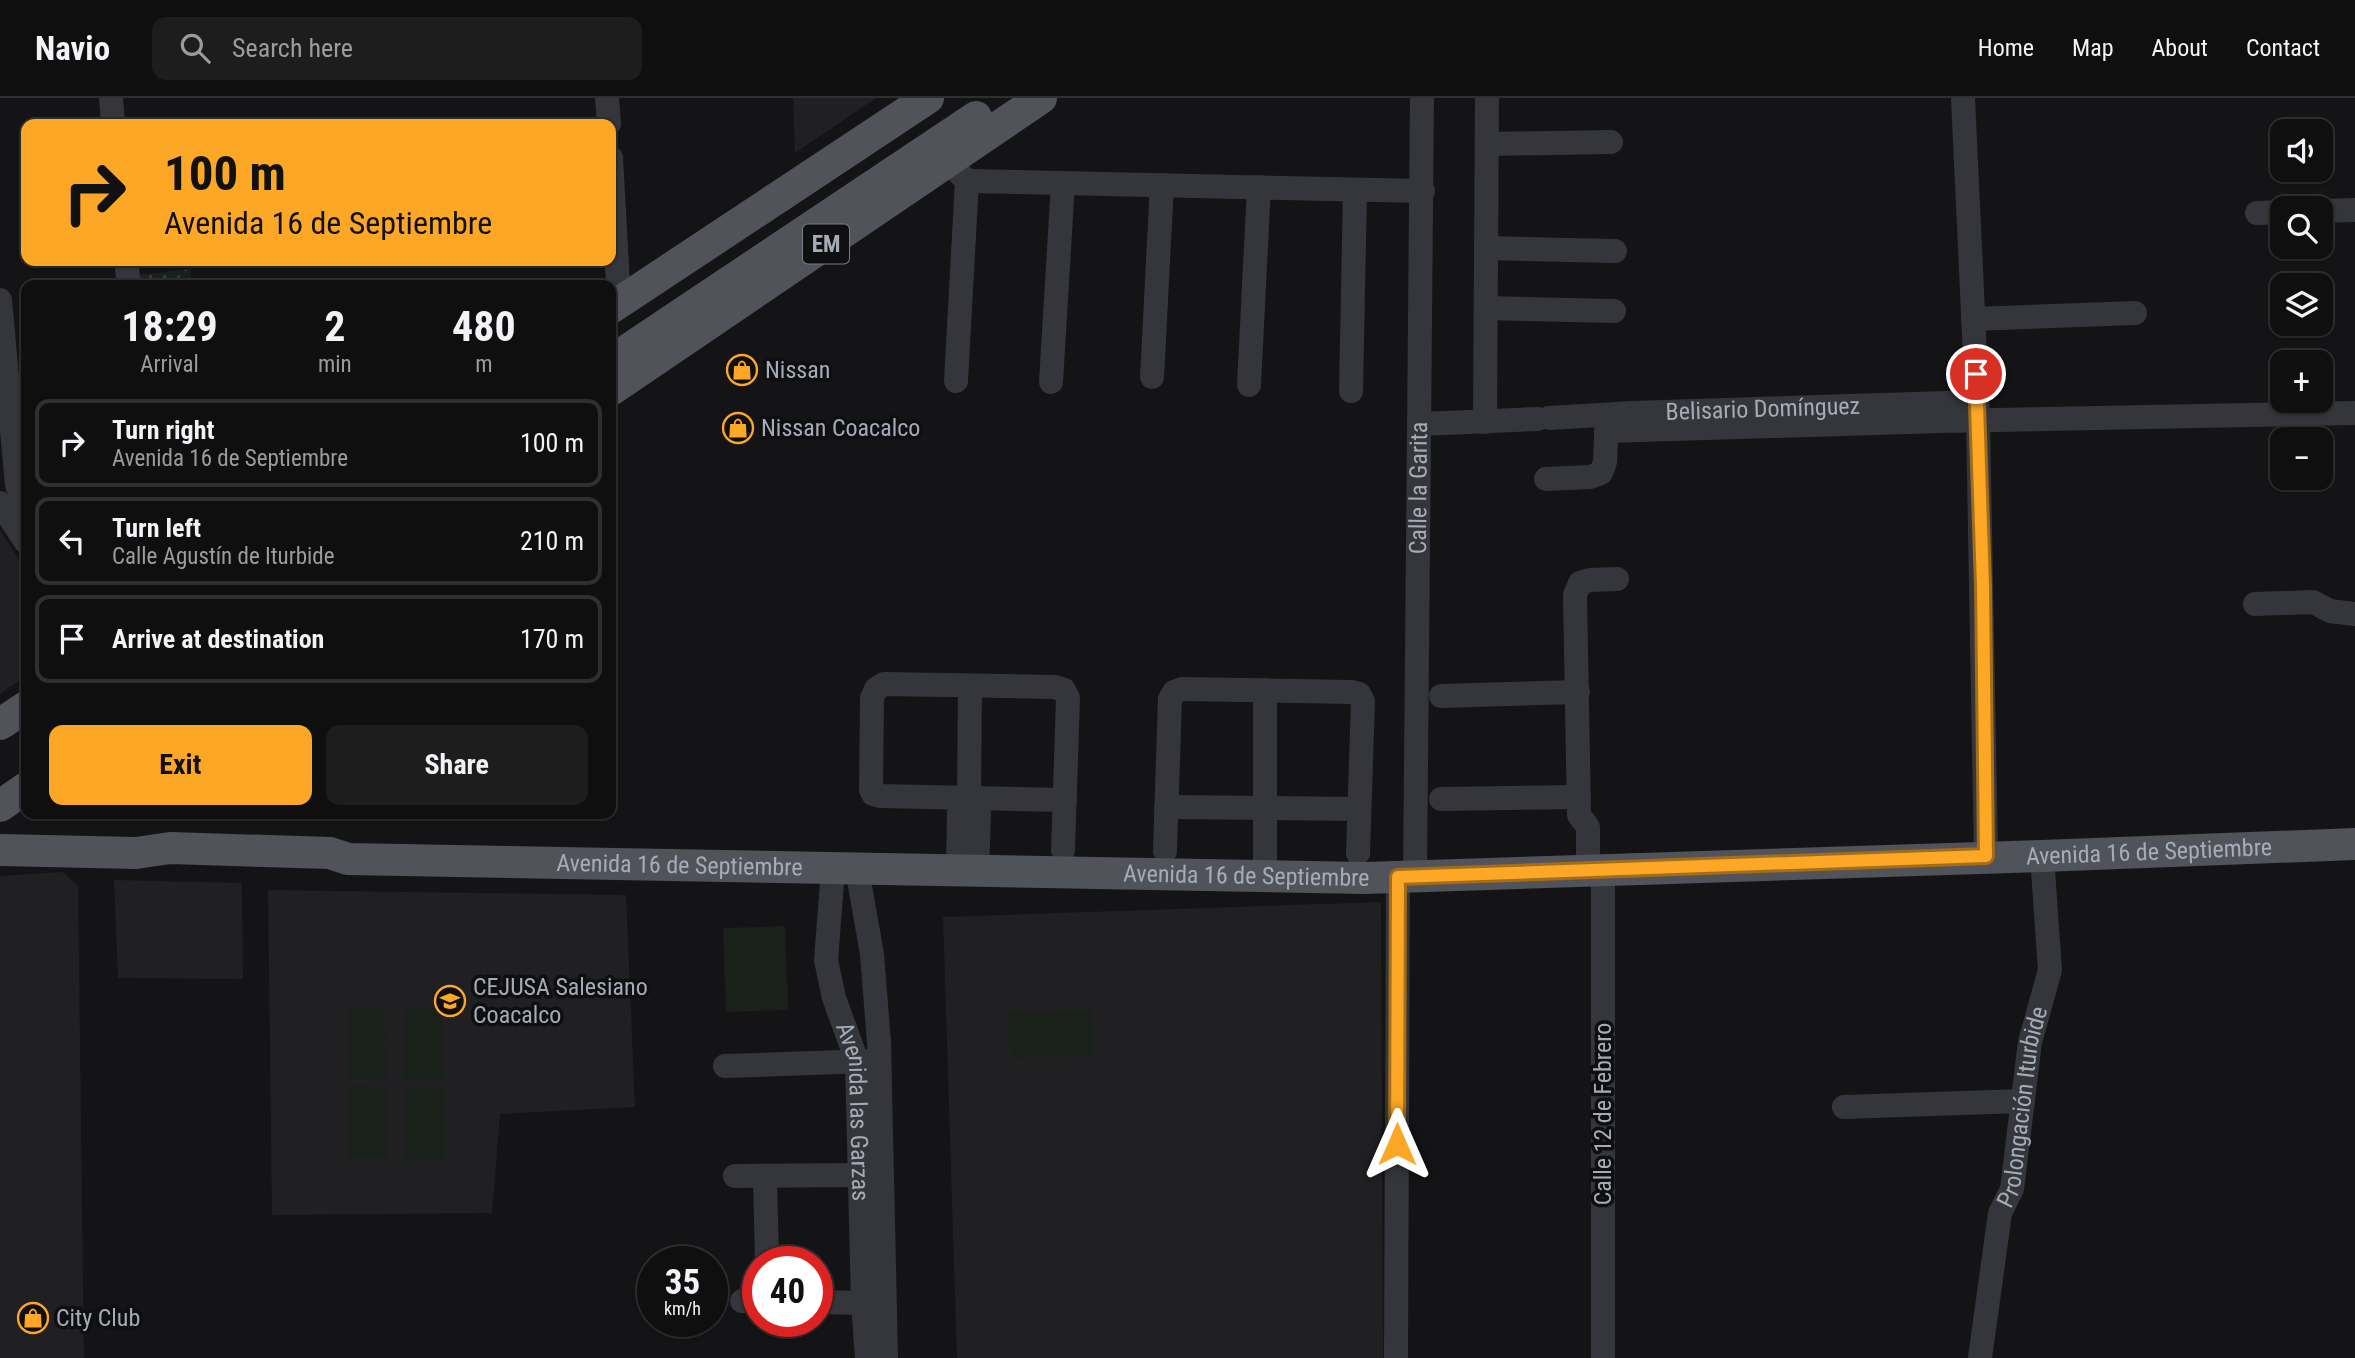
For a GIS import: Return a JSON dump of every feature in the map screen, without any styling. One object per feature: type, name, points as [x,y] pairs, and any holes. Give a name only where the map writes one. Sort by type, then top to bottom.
[{"type":"main road","name":"EM","points":[[616,304],[928,98]]},
{"type":"main road","points":[[616,357],[1004,98]]},
{"type":"main road","name":"EM","points":[[616,387],[957,172],[1041,98]]},
{"type":"main road","points":[[0,724],[21,709]]},
{"type":"main road","points":[[0,806],[21,791]]},
{"type":"main road","name":"Avenida 16 de Septiembre","points":[[0,850],[136,853],[169,864],[326,867],[348,859],[968,872],[1406,876],[2355,844]]},
{"type":"street","points":[[111,98],[113,119]]},
{"type":"street","points":[[607,98],[609,119]]},
{"type":"street","name":"Calle la Garita","points":[[1396,1358],[1406,876],[1421,424],[1422,98]]},
{"type":"street","points":[[1964,98],[1977,411],[1986,856]]},
{"type":"street","points":[[1485,422],[1487,99]]},
{"type":"street","points":[[1487,144],[1611,142]]},
{"type":"street","points":[[957,381],[957,172],[1063,183],[1423,191]]},
{"type":"street","points":[[1051,382],[1063,183]]},
{"type":"street","points":[[1152,377],[1162,186]]},
{"type":"street","points":[[1249,384],[1259,187]]},
{"type":"street","points":[[1351,391],[1355,190]]},
{"type":"street","points":[[2333,211],[2355,210]]},
{"type":"street","points":[[2257,213],[2270,212]]},
{"type":"street","points":[[1486,248],[1615,251]]},
{"type":"street","points":[[0,300],[10,327],[17,485],[21,494]]},
{"type":"street","points":[[1486,307],[1614,311]]},
{"type":"street","points":[[1973,319],[2135,313]]},
{"type":"street","name":"Belisario Domínguez","points":[[1421,424],[1543,419],[1606,423],[1977,411],[2355,413]]},
{"type":"street","points":[[1546,479],[1590,477],[1601,473],[1605,462],[1606,423]]},
{"type":"street","points":[[0,503],[21,534]]},
{"type":"street","name":"Calle 12 de Febrero","points":[[1603,1358],[1587,870],[1588,827],[1579,806],[1575,595],[1580,583],[1616,579]]},
{"type":"street","points":[[2255,604],[2313,602],[2330,611],[2355,614]]},
{"type":"street","points":[[1063,850],[1065,800],[1068,698],[1064,690],[1055,687],[884,684],[876,689],[872,698],[873,794],[1065,800]]},
{"type":"street","points":[[968,872],[979,813],[970,798],[970,686]]},
{"type":"street","points":[[1165,851],[1170,699],[1174,692],[1182,689],[1359,694],[1363,701],[1358,853]]},
{"type":"street","points":[[1265,690],[1265,876]]},
{"type":"street","points":[[1441,696],[1578,692]]},
{"type":"street","points":[[1441,799],[1579,806]]},
{"type":"street","points":[[1166,807],[1359,809]]},
{"type":"street","name":"Prolongación Iturbide","points":[[1980,1358],[2000,1213],[2012,1189],[2031,1042],[2050,970],[2042,856]]},
{"type":"street","name":"Avenida las Garzas","points":[[845,869],[872,954],[860,1175],[867,1358]]},
{"type":"street","name":"Avenida las Garzas","points":[[845,869],[826,960],[834,998],[868,1061],[886,1358]]},
{"type":"street","points":[[725,1066],[868,1061]]},
{"type":"street","points":[[1844,1107],[2023,1101]]},
{"type":"street","points":[[735,1176],[860,1175]]},
{"type":"street","points":[[765,1176],[767,1246]]},
{"type":"street","points":[[833,1302],[863,1303]]},
{"type":"shaded area","points":[[793,98],[876,98],[795,153]]},
{"type":"shaded area","points":[[191,269],[191,280],[140,280],[139,275]]},
{"type":"shaded area","points":[[0,530],[21,563],[21,679],[0,694]]},
{"type":"shaded area","points":[[63,872],[78,886],[84,1358],[0,1358],[0,876]]},
{"type":"shaded area","points":[[114,880],[242,883],[243,979],[118,978]]},
{"type":"shaded area","name":"CEJUSA Salesiano Coacalco","points":[[268,890],[626,895],[635,1107],[500,1114],[492,1213],[272,1215]]},
{"type":"shaded area","points":[[1381,902],[1383,1358],[957,1358],[943,917]]},
{"type":"shaded area","points":[[785,926],[788,1010],[726,1012],[723,928]]},
{"type":"shaded area","points":[[349,1008],[385,1009],[386,1079],[348,1080]]},
{"type":"shaded area","points":[[405,1009],[442,1010],[443,1079],[404,1081]]},
{"type":"shaded area","points":[[1092,1010],[1093,1056],[1010,1058],[1009,1012]]},
{"type":"shaded area","points":[[348,1086],[386,1087],[387,1157],[347,1158]]},
{"type":"shaded area","points":[[406,1089],[444,1089],[445,1159],[405,1160]]},
{"type":"place","name":"Nissan","points":[[742,370]]},
{"type":"place","name":"Nissan Coacalco","points":[[738,428]]},
{"type":"place","name":"CEJUSA Salesiano Coacalco","points":[[450,1001]]},
{"type":"place","name":"City Club","points":[[33,1318]]},
{"type":"route","points":[[1397,1144],[1398,877],[1986,856],[1983,586],[1976,374]]}]
